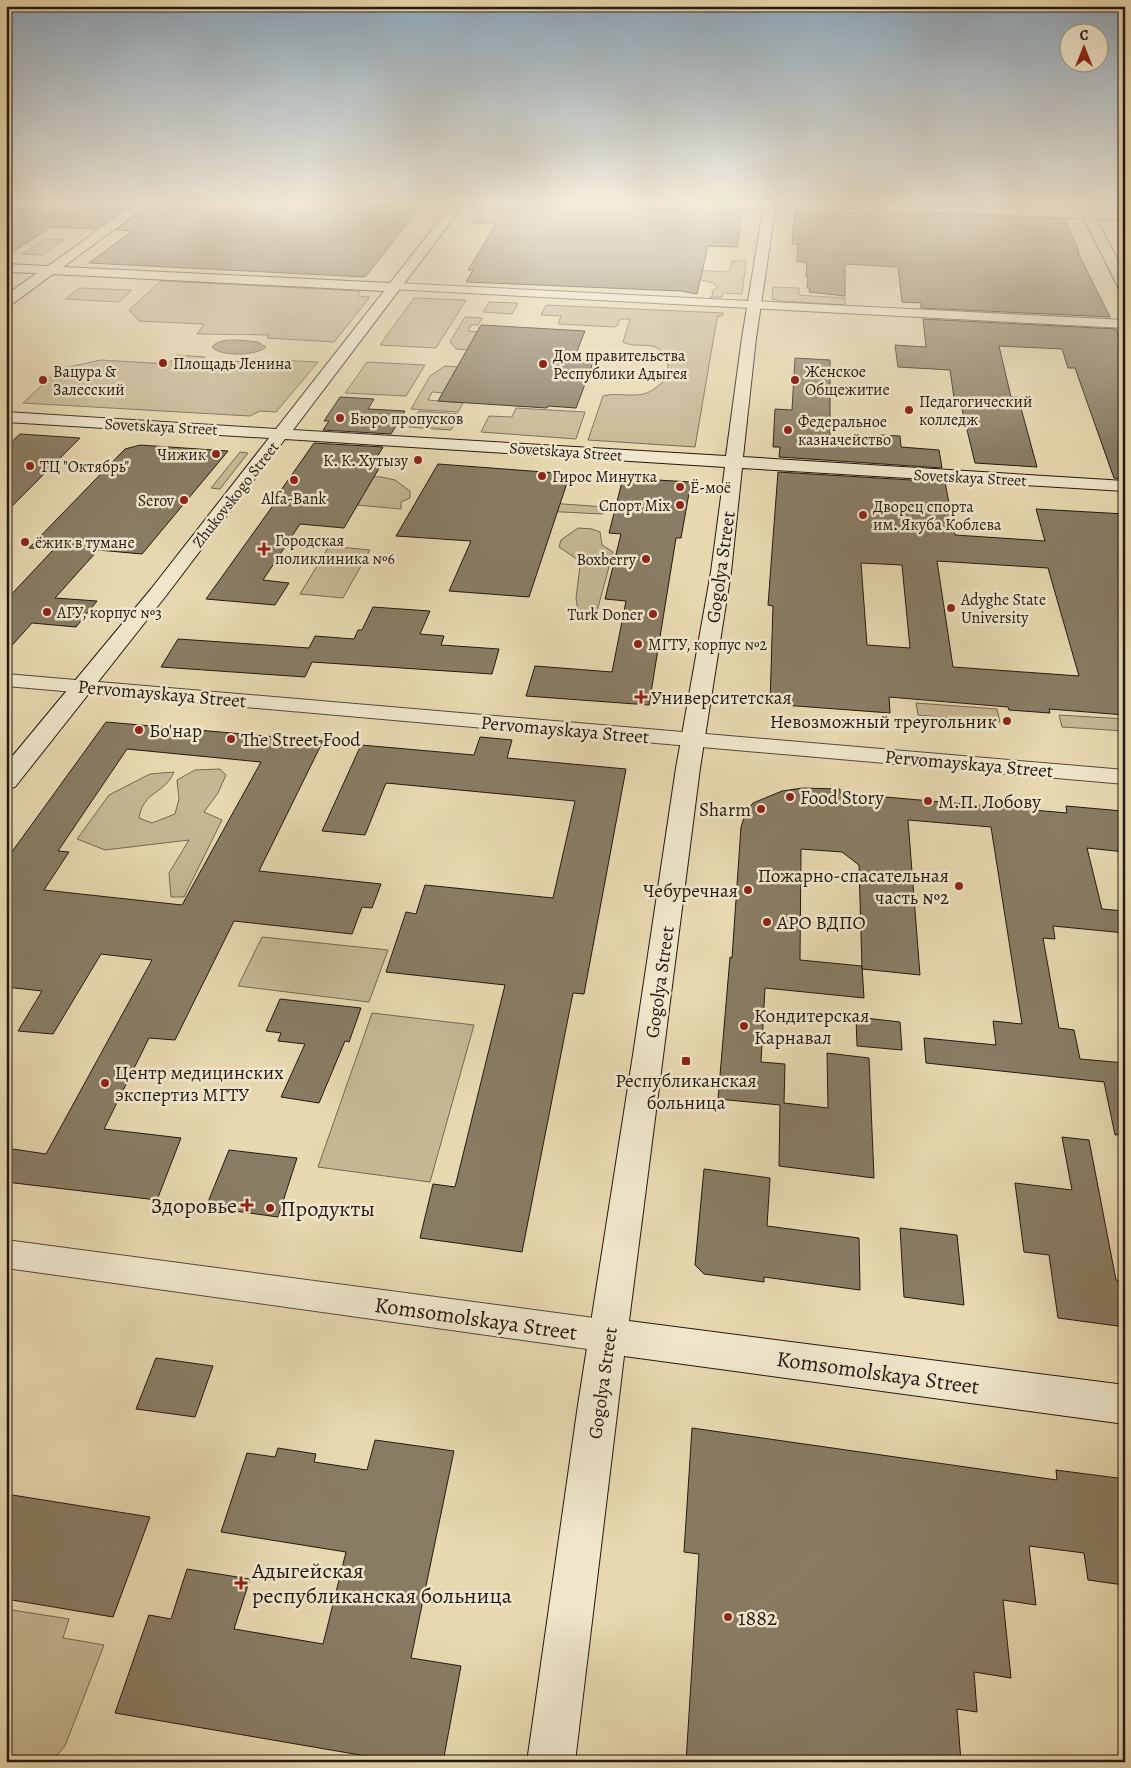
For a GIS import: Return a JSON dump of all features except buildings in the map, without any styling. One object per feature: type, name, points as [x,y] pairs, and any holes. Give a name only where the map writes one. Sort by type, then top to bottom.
[{"type":"main road","points":[[6,302],[29,286]]},
{"type":"main road","points":[[366,286],[396,287]]},
{"type":"main road","name":"Gogolya Street","points":[[551,1762],[598,1406],[693,740],[719,589],[757,286]]},
{"type":"main road","name":"Zhukovskogo Street","points":[[6,780],[80,686],[158,592],[396,287]]},
{"type":"main road","name":"Sovetskaya Street","points":[[6,417],[1125,486]]},
{"type":"main road","name":"Komsomolskaya Street","points":[[609,1336],[1125,1405]]},
{"type":"street","points":[[396,287],[1125,324]]},
{"type":"street","name":"Pervomayskaya Street","points":[[6,680],[1125,777]]},
{"type":"street","name":"Komsomolskaya Street","points":[[6,1254],[609,1336]]},
{"type":"shaded area","points":[[156,286],[251,286],[360,291],[358,296],[370,297],[334,342],[267,338],[269,335],[197,334],[204,324],[139,321],[129,310]]},
{"type":"shaded area","points":[[716,286],[743,286],[742,294],[723,293],[722,297],[710,297],[713,295],[712,291],[717,288]]},
{"type":"shaded area","points":[[773,287],[799,288],[799,295],[845,298],[845,305],[772,299]]},
{"type":"shaded area","points":[[79,288],[132,290],[119,302],[65,299]]},
{"type":"shaded area","points":[[414,298],[466,300],[436,348],[380,345]]},
{"type":"shaded area","points":[[489,302],[518,303],[512,314],[483,312]]},
{"type":"shaded area","points":[[546,305],[723,313],[722,316],[718,316],[716,324],[695,447],[588,440],[603,396],[636,395],[650,392],[667,379],[667,363],[661,351],[657,348],[623,342],[630,319],[620,319],[615,327],[558,324],[561,316],[541,315]]},
{"type":"shaded area","points":[[465,317],[482,318],[478,325],[471,325],[468,331],[478,332],[467,350],[456,349],[450,342]]},
{"type":"shaded area","points":[[240,340],[258,342],[266,347],[247,354],[230,354],[212,347],[221,341]]},
{"type":"shaded area","points":[[177,355],[205,357],[203,360],[252,362],[255,359],[318,362],[276,412],[260,411],[250,416],[23,403],[59,369],[101,360],[168,364]]},
{"type":"shaded area","points":[[367,362],[425,365],[406,396],[345,393]]},
{"type":"shaded area","points":[[445,366],[458,367],[443,393],[432,392],[428,400],[463,403],[458,412],[411,409],[430,376]]},
{"type":"shaded area","points":[[516,408],[585,412],[576,439],[481,432],[489,416],[512,417]]},
{"type":"shaded area","points":[[419,411],[460,414],[451,430],[409,427]]},
{"type":"shaded area","points":[[240,452],[248,453],[220,489],[211,488]]},
{"type":"shaded area","points":[[352,476],[381,477],[395,480],[410,491],[410,498],[401,502],[401,509],[334,503]]},
{"type":"shaded area","points":[[550,503],[605,507],[603,514],[543,511]]},
{"type":"shaded area","points":[[578,528],[592,529],[600,532],[602,545],[613,552],[597,611],[578,611],[576,598],[580,566],[577,559],[559,547],[561,540]]},
{"type":"shaded area","points":[[329,546],[370,550],[343,598],[300,594]]},
{"type":"shaded area","points":[[916,703],[997,709],[1000,722],[918,715]]},
{"type":"shaded area","points":[[1059,715],[1125,719],[1125,731],[1062,727]]},
{"type":"shaded area","points":[[220,769],[226,775],[218,793],[204,812],[222,820],[184,897],[171,897],[169,873],[189,840],[105,850],[77,839],[109,795],[150,774],[174,772],[165,785],[149,797],[141,809],[139,818],[152,823],[175,814],[179,799],[177,780],[195,770]]},
{"type":"shaded area","points":[[262,937],[388,950],[369,1002],[238,986]]},
{"type":"shaded area","points":[[372,1013],[474,1025],[430,1182],[318,1167]]},
{"type":"shaded area","points":[[6,1609],[69,1619],[63,1638],[104,1645],[65,1746],[52,1761],[6,1754]]},
{"type":"place","name":"Площадь Ленина","points":[[163,363]]},
{"type":"place","name":"Дом правительства Республики Адыгея","points":[[543,364]]},
{"type":"place","name":"Вацура & Залесский","points":[[43,380]]},
{"type":"place","name":"Женское Общежитие","points":[[795,380]]},
{"type":"place","name":"Педагогический колледж","points":[[909,410]]},
{"type":"place","name":"Бюро пропусков","points":[[340,418]]},
{"type":"place","name":"Федеральное казначейство","points":[[788,430]]},
{"type":"place","name":"Чижик","points":[[216,454]]},
{"type":"place","name":"К. К. Хутызу","points":[[418,460]]},
{"type":"place","name":"ТЦ \"Октябрь\"","points":[[30,466]]},
{"type":"place","name":"Гирос Минутка","points":[[542,476]]},
{"type":"place","name":"Alfa-Bank","points":[[294,480]]},
{"type":"place","name":"Ё-моё","points":[[680,487]]},
{"type":"place","name":"Serov","points":[[184,500]]},
{"type":"place","name":"Спорт Mix","points":[[680,505]]},
{"type":"place","name":"Дворец спорта им. Якуба Коблева","points":[[863,515]]},
{"type":"place","name":"ёжик в тумане","points":[[25,542]]},
{"type":"place","name":"Городская поликлиника №6","points":[[264,549]]},
{"type":"place","name":"Boxberry","points":[[646,559]]},
{"type":"place","name":"Adyghe State University","points":[[951,608]]},
{"type":"place","name":"АГУ, корпус №3","points":[[47,612]]},
{"type":"place","name":"Turk Doner","points":[[653,614]]},
{"type":"place","name":"МГТУ, корпус №2","points":[[638,644]]},
{"type":"place","name":"Университетская","points":[[641,697]]},
{"type":"place","name":"Невозможный треугольник","points":[[1007,721]]},
{"type":"place","name":"Бо'нар","points":[[139,730]]},
{"type":"place","name":"The Street Food","points":[[231,739]]},
{"type":"place","name":"Food Story","points":[[790,797]]},
{"type":"place","name":"М.П. Лобову","points":[[928,801]]},
{"type":"place","name":"Sharm","points":[[761,809]]},
{"type":"place","name":"Пожарно-спасательная часть №2","points":[[959,886]]},
{"type":"place","name":"Чебуречная","points":[[748,890]]},
{"type":"place","name":"АРО ВДПО","points":[[767,922]]},
{"type":"place","name":"Кондитерская Карнавал","points":[[744,1026]]},
{"type":"place","name":"Республиканская больница","points":[[686,1061]]},
{"type":"place","name":"Центр медицинских экспертиз МГТУ","points":[[105,1083]]},
{"type":"place","name":"Здоровье","points":[[247,1205]]},
{"type":"place","name":"Продукты","points":[[270,1208]]},
{"type":"place","name":"Адыгейская республиканская больница","points":[[241,1583]]},
{"type":"place","name":"1882","points":[[728,1617]]}]
